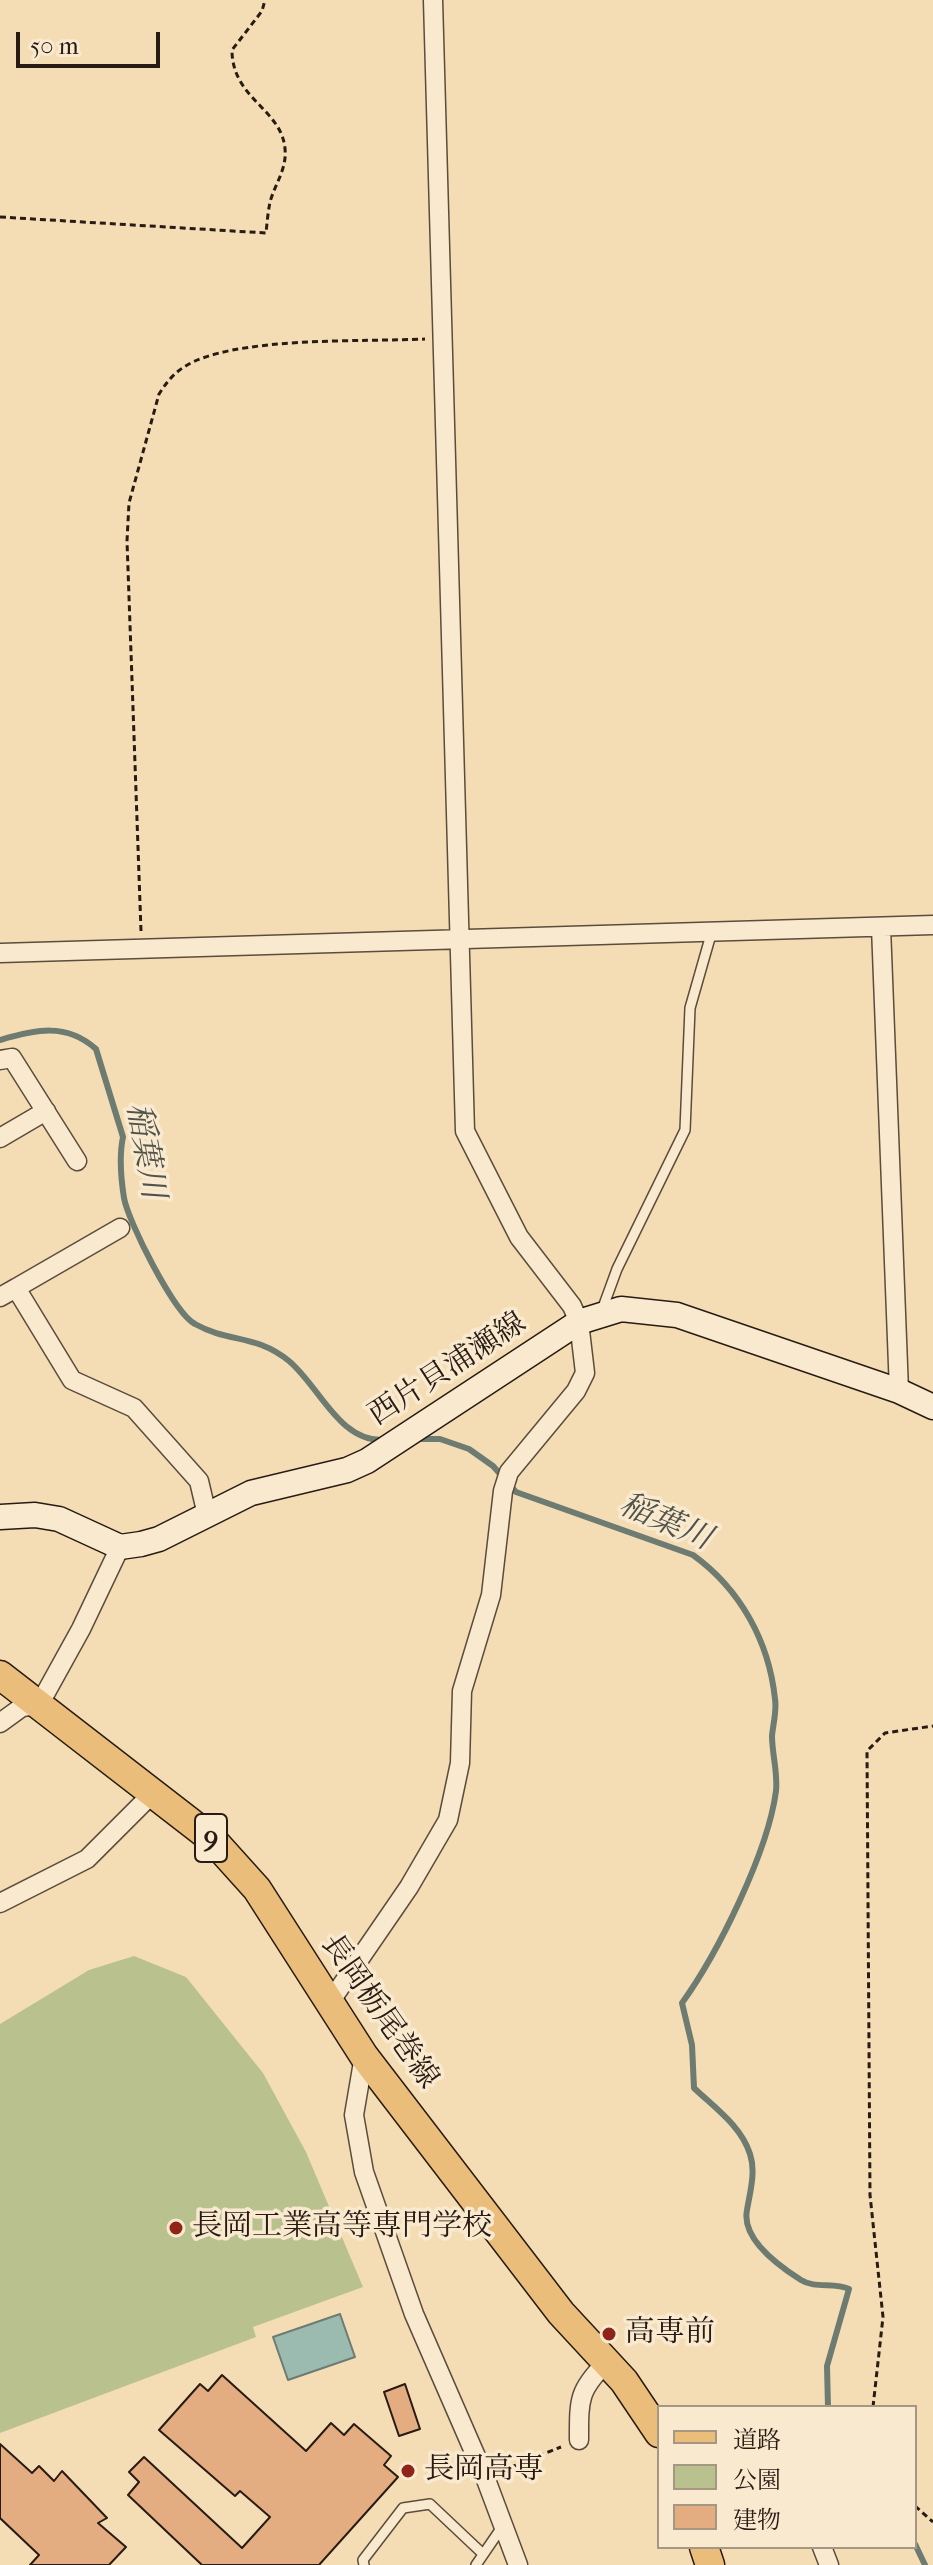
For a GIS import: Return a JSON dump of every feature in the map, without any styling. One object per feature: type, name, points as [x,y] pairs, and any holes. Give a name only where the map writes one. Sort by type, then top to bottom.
[{"type":"main road","name":"西片貝浦瀬線","points":[[120,1547],[159,1539],[251,1493],[347,1470],[367,1461],[590,1318],[638,1309],[677,1315],[899,1391],[933,1407]]},
{"type":"main road","points":[[0,1517],[35,1515],[59,1519],[120,1547]]},
{"type":"main road","name":"長岡栃尾巻線","points":[[0,1675],[212,1839],[237,1864],[257,1889],[364,2056],[561,2313],[640,2402],[657,2430]]},
{"type":"street","points":[[330,2002],[409,1887],[448,1820],[460,1763],[462,1691],[491,1595],[503,1491],[509,1472],[522,1451],[581,1382],[590,1318],[519,1237],[465,1131],[445,338],[433,0]]},
{"type":"street","points":[[0,953],[933,925]]},
{"type":"street","points":[[881,927],[899,1391]]},
{"type":"street","points":[[0,1060],[12,1058],[77,1161]]},
{"type":"street","points":[[0,1138],[46,1111]]},
{"type":"street","points":[[120,1228],[8,1292],[72,1380],[134,1408],[199,1481],[207,1515]]},
{"type":"street","points":[[0,1723],[22,1707],[39,1705],[81,1629],[120,1547]]},
{"type":"street","points":[[0,1903],[87,1859],[152,1794]]},
{"type":"street","points":[[364,2056],[354,2115],[364,2172],[414,2314],[485,2477],[518,2565]]},
{"type":"street","points":[[579,2440],[580,2394],[607,2362]]},
{"type":"lane","points":[[590,1318],[685,1130],[690,1008],[712,931]]},
{"type":"lane","points":[[364,2565],[363,2560],[403,2508],[430,2504],[483,2554]]},
{"type":"lane","points":[[476,2565],[502,2527]]},
{"type":"path","points":[[0,217],[266,233],[270,202],[285,163],[285,146],[279,129],[235,77],[232,58],[232,50],[262,11],[265,0]]},
{"type":"path","points":[[141,947],[127,541],[132,490],[159,394],[169,379],[183,367],[237,347],[445,338]]},
{"type":"path","points":[[873,2405],[883,2317],[870,2195],[867,1751],[885,1733],[933,1726]]},
{"type":"path","points":[[485,2477],[579,2440]]},
{"type":"path","points":[[917,2508],[933,2522]]},
{"type":"green space","points":[[134,1956],[186,1977],[263,2073],[306,2152],[363,2287],[253,2327],[256,2337],[0,2433],[0,2024],[89,1970]]},
{"type":"water","points":[[340,2314],[355,2357],[288,2380],[273,2337]]},
{"type":"building","points":[[222,2375],[306,2451],[331,2423],[344,2435],[354,2424],[391,2456],[384,2465],[398,2477],[319,2565],[202,2565],[128,2495],[139,2482],[129,2472],[144,2457],[242,2548],[270,2517],[240,2491],[235,2496],[159,2430],[200,2384],[208,2391]]},
{"type":"building","points":[[405,2384],[420,2429],[399,2436],[384,2392]]},
{"type":"building","points":[[0,2444],[32,2473],[39,2466],[54,2481],[62,2471],[107,2518],[98,2523],[126,2547],[109,2565],[30,2565],[39,2555],[0,2518]]},
{"type":"waterway","name":"稲葉川","points":[[0,1040],[38,1031],[62,1032],[85,1040],[96,1049],[123,1137],[121,1175],[127,1210],[153,1266],[176,1303],[195,1324],[207,1330],[254,1342],[277,1352],[300,1372],[342,1423],[368,1438],[384,1440]]},
{"type":"waterway","name":"稲葉川","points":[[415,1439],[440,1439],[469,1449],[493,1466],[516,1492],[693,1555],[738,1600],[759,1637],[772,1678],[775,1704],[772,1736],[776,1791],[771,1816],[740,1901],[711,1957],[682,2003],[692,2045],[694,2088],[734,2126],[750,2154],[752,2175],[747,2210],[750,2231],[764,2251],[806,2283],[849,2289],[827,2366],[828,2405]]},
{"type":"waterway","name":"稲葉川","points":[[917,2548],[925,2565]]},
{"type":"place","name":"長岡工業高等専門学校","points":[[176,2228]]},
{"type":"place","name":"高専前","points":[[609,2334]]},
{"type":"place","name":"長岡高専","points":[[408,2471]]}]
